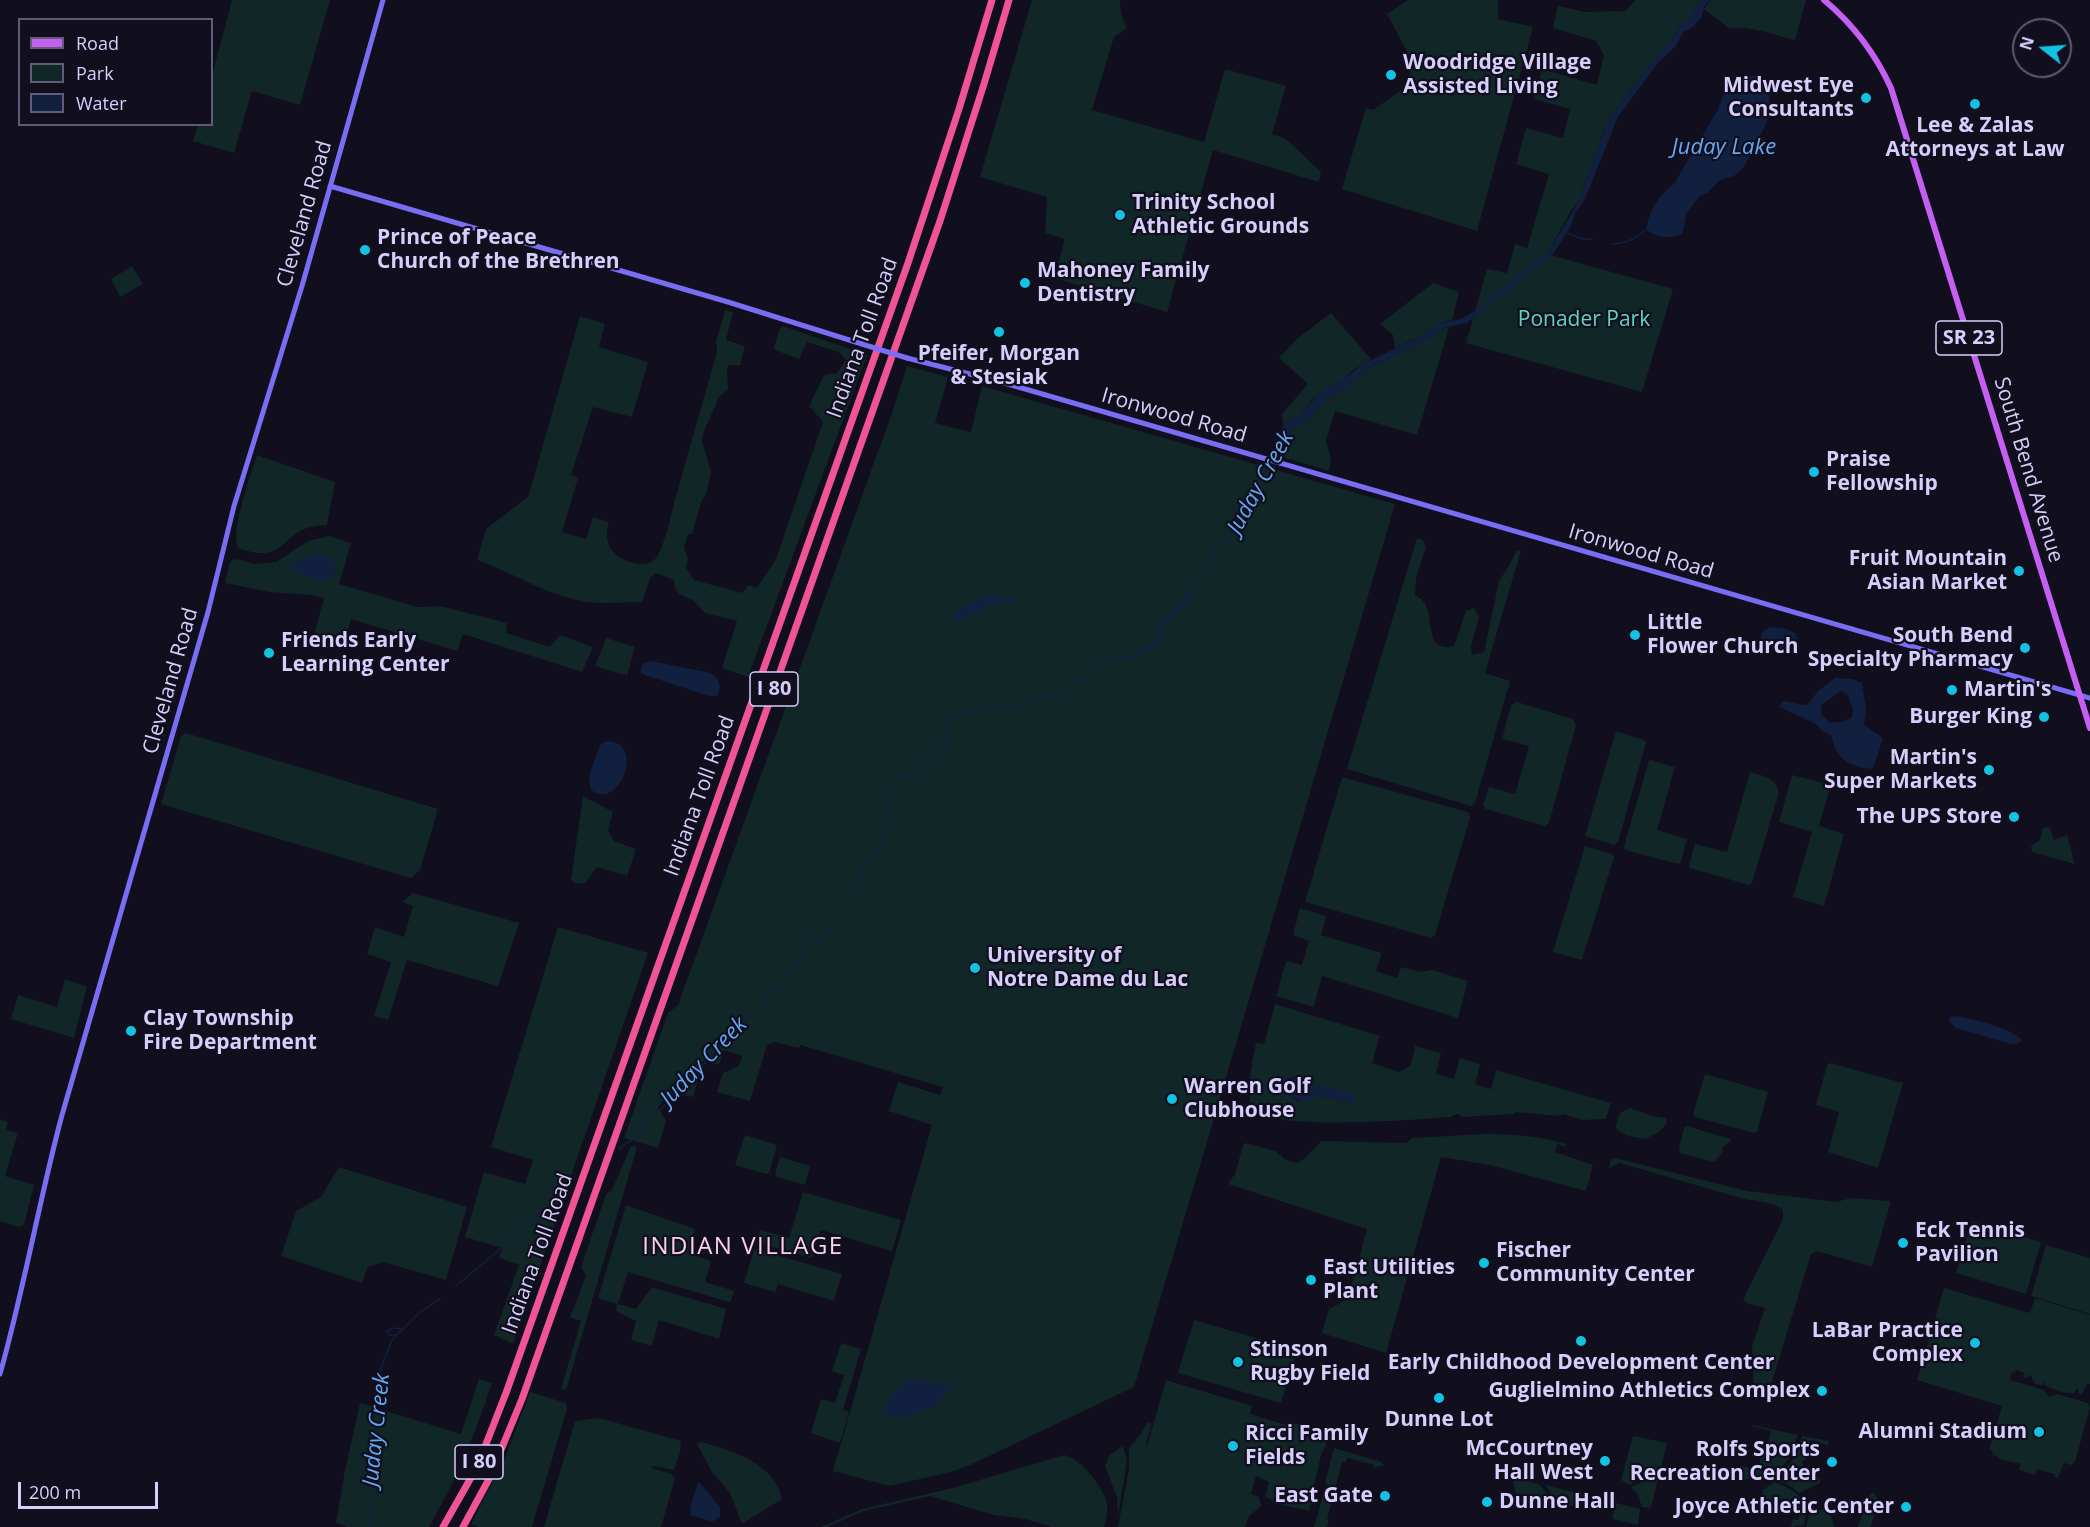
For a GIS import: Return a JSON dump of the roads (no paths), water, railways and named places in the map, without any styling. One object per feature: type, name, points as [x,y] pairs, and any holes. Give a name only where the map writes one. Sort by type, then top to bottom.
[{"type":"highway","name":"Indiana Toll Road","points":[[443,1527],[477,1467],[506,1393],[908,263],[992,0]]},
{"type":"highway","name":"Indiana Toll Road","points":[[463,1527],[489,1479],[522,1399],[936,231],[1009,0]]},
{"type":"main road","name":"Cleveland Road","points":[[0,1374],[12,1332],[62,1115],[208,612],[242,478],[285,344],[383,0]]},
{"type":"main road","name":"South Bend Avenue","points":[[1824,0],[1860,35],[1876,58],[1891,88],[2090,728]]},
{"type":"main road","name":"Ironwood Road","points":[[330,186],[728,302],[907,358],[1001,382],[2090,698]]},
{"type":"water","points":[[1701,0],[1711,0],[1705,5],[1701,18],[1693,27],[1683,32],[1676,46],[1658,63],[1618,117],[1584,201],[1576,211],[1571,226],[1551,257],[1466,323],[1444,328],[1421,343],[1367,369],[1346,388],[1327,398],[1308,420],[1291,432],[1282,457],[1274,455],[1283,425],[1292,418],[1300,416],[1319,393],[1342,381],[1362,364],[1424,335],[1439,323],[1461,319],[1478,309],[1547,254],[1579,201],[1601,138],[1613,113],[1654,59],[1670,43],[1679,27],[1691,17]]},
{"type":"water","name":"Juday Lake","points":[[1754,76],[1763,80],[1768,86],[1770,105],[1767,122],[1744,167],[1734,176],[1720,180],[1707,193],[1699,197],[1686,214],[1683,233],[1668,237],[1650,232],[1646,229],[1652,209],[1663,193],[1674,184],[1717,111],[1727,86],[1738,77]]},
{"type":"water","points":[[319,554],[334,561],[336,572],[332,579],[321,580],[292,571],[292,566],[298,561]]},
{"type":"water","points":[[1188,590],[1191,591],[1188,601],[1163,626],[1163,636],[1156,648],[1143,651],[1133,659],[1117,658],[1121,655],[1133,656],[1141,647],[1157,641],[1161,635],[1159,625],[1179,605]]},
{"type":"water","points":[[987,596],[1014,599],[1015,602],[991,605],[960,621],[954,619],[954,613],[968,603]]},
{"type":"water","points":[[1770,627],[1795,633],[1799,643],[1795,652],[1764,644],[1761,640],[1761,633]]},
{"type":"water","points":[[651,661],[711,673],[719,683],[717,696],[709,696],[641,673],[644,663]]},
{"type":"water","points":[[1835,678],[1852,679],[1862,683],[1866,710],[1864,725],[1883,738],[1873,769],[1850,764],[1844,760],[1836,750],[1831,735],[1823,732],[1816,724],[1780,707],[1784,701],[1808,704],[1818,691]],"holes":[[[1841,691],[1847,694],[1853,709],[1852,717],[1845,721],[1830,723],[1822,715],[1821,707]]]},
{"type":"water","points":[[607,741],[618,744],[625,751],[627,761],[625,772],[614,790],[605,794],[596,793],[590,784],[590,778],[600,746]]},
{"type":"water","points":[[1954,1016],[2002,1028],[2022,1041],[2011,1044],[1956,1028],[1949,1022],[1950,1017]]},
{"type":"water","points":[[1282,1075],[1355,1095],[1357,1102],[1350,1103],[1323,1096],[1300,1102],[1289,1094],[1277,1093],[1276,1083]]},
{"type":"water","points":[[919,1377],[931,1383],[954,1385],[935,1406],[906,1418],[882,1414],[888,1401],[901,1385],[909,1379]]},
{"type":"water","points":[[698,1483],[720,1508],[720,1517],[712,1522],[691,1515],[690,1508]]},
{"type":"waterway","points":[[1611,244],[1630,240],[1646,229]]},
{"type":"waterway","points":[[1567,233],[1582,239],[1592,239]]},
{"type":"waterway","name":"Juday Creek","points":[[1190,590],[1202,577],[1217,544],[1230,541],[1243,509],[1276,464]]},
{"type":"waterway","name":"Juday Creek","points":[[850,895],[881,844],[892,785],[897,778],[916,775],[926,760],[944,747],[948,742],[947,721],[963,712],[989,708],[1011,708],[1045,697],[1063,698],[1068,694],[1072,684],[1088,677],[1101,664],[1118,658]]},
{"type":"waterway","name":"Juday Creek","points":[[619,1149],[641,1133],[648,1115],[656,1113],[663,1107],[684,1084],[684,1077],[689,1071],[704,1064],[729,1034],[763,1003],[771,990],[781,988],[789,968],[803,960],[807,946],[827,934],[834,926]]},
{"type":"waterway","name":"Juday Creek","points":[[456,1286],[525,1228],[540,1211],[557,1203],[565,1192]]},
{"type":"waterway","name":"Juday Creek","points":[[369,1527],[372,1477],[370,1466],[374,1454],[371,1440],[376,1431],[379,1373],[392,1340],[420,1312],[440,1299]]},
{"type":"waterway","name":"Juday Creek","points":[[396,1335],[389,1335],[387,1331],[393,1328],[402,1329]]},
{"type":"place","name":"Woodridge Village Assisted Living","points":[[1391,75]]},
{"type":"place","name":"Midwest Eye Consultants","points":[[1866,98]]},
{"type":"place","name":"Lee & Zalas Attorneys at Law","points":[[1975,104]]},
{"type":"place","name":"Trinity School Athletic Grounds","points":[[1120,215]]},
{"type":"place","name":"Prince of Peace Church of the Brethren","points":[[365,250]]},
{"type":"place","name":"Mahoney Family Dentistry","points":[[1025,283]]},
{"type":"place","name":"Pfeifer, Morgan & Stesiak","points":[[999,332]]},
{"type":"place","name":"Praise Fellowship","points":[[1814,472]]},
{"type":"place","name":"Fruit Mountain Asian Market","points":[[2019,571]]},
{"type":"place","name":"Little Flower Church","points":[[1635,635]]},
{"type":"place","name":"South Bend Specialty Pharmacy","points":[[2025,648]]},
{"type":"place","name":"Friends Early Learning Center","points":[[269,653]]},
{"type":"place","name":"Martin's","points":[[1952,690]]},
{"type":"place","name":"Burger King","points":[[2044,717]]},
{"type":"place","name":"Martin's Super Markets","points":[[1989,770]]},
{"type":"place","name":"The UPS Store","points":[[2014,817]]},
{"type":"place","name":"University of Notre Dame du Lac","points":[[975,968]]},
{"type":"place","name":"Clay Township Fire Department","points":[[131,1031]]},
{"type":"place","name":"Warren Golf Clubhouse","points":[[1172,1099]]},
{"type":"place","name":"Eck Tennis Pavilion","points":[[1903,1243]]},
{"type":"place","name":"Fischer Community Center","points":[[1484,1263]]},
{"type":"place","name":"East Utilities Plant","points":[[1311,1280]]},
{"type":"place","name":"Early Childhood Development Center","points":[[1581,1341]]},
{"type":"place","name":"LaBar Practice Complex","points":[[1975,1343]]},
{"type":"place","name":"Stinson Rugby Field","points":[[1238,1362]]},
{"type":"place","name":"Guglielmino Athletics Complex","points":[[1822,1391]]},
{"type":"place","name":"Dunne Lot","points":[[1439,1398]]},
{"type":"place","name":"Alumni Stadium","points":[[2039,1432]]},
{"type":"place","name":"Ricci Family Fields","points":[[1233,1446]]},
{"type":"place","name":"McCourtney Hall West","points":[[1605,1461]]},
{"type":"place","name":"Rolfs Sports Recreation Center","points":[[1832,1462]]},
{"type":"place","name":"East Gate","points":[[1385,1496]]},
{"type":"place","name":"Dunne Hall","points":[[1487,1502]]},
{"type":"place","name":"Joyce Athletic Center","points":[[1906,1507]]},
{"type":"district","name":"INDIAN VILLAGE","points":[[743,1247]]},
{"type":"park label","name":"Ponader Park","points":[[1584,320]]}]
